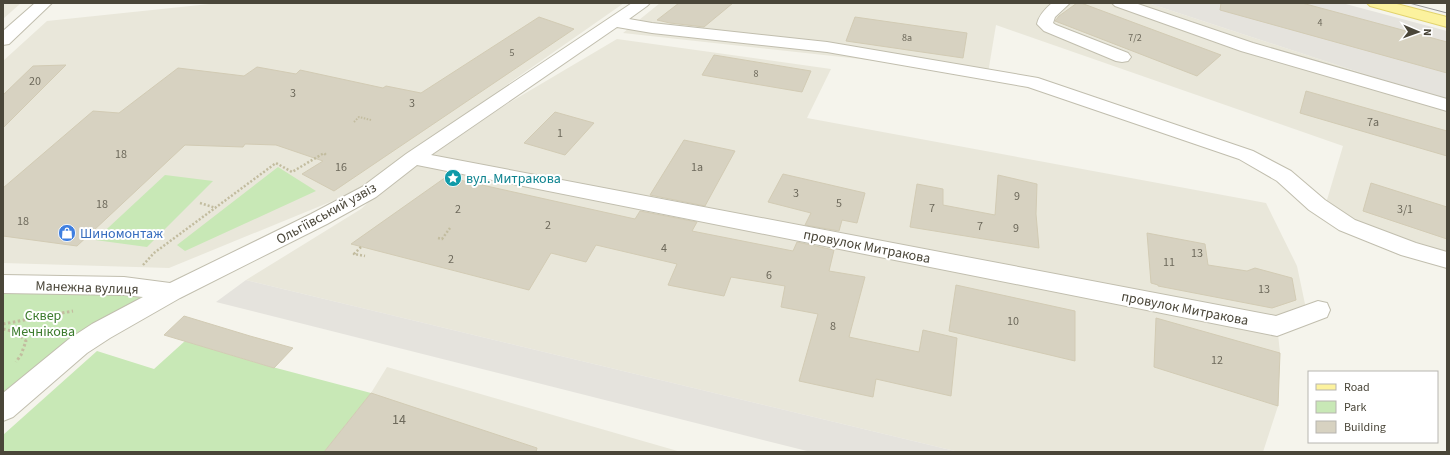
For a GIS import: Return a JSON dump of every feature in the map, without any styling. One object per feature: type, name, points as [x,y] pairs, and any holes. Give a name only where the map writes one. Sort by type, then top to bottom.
[{"type":"main road","points":[[1375,3],[1447,22]]},
{"type":"street","points":[[3,40],[44,3]]},
{"type":"street","name":"Ольгіївський узвіз","points":[[3,409],[33,382],[84,342],[125,316],[319,219],[369,192],[413,158],[617,22],[642,3]]},
{"type":"street","points":[[1062,3],[1051,11],[1045,24],[1050,28],[1122,57]]},
{"type":"street","points":[[1120,3],[1247,47],[1447,105]]},
{"type":"street","points":[[617,22],[652,28],[828,47],[1032,82],[1246,155],[1284,176],[1317,205],[1347,225],[1409,249],[1447,260]]},
{"type":"street","name":"провулок Митракова","points":[[413,158],[1278,326],[1318,310]]},
{"type":"street","name":"Манежна вулиця","points":[[3,284],[124,286],[172,292]]},
{"type":"path","points":[[354,122],[359,117],[371,120]]},
{"type":"path","points":[[124,286],[154,254],[276,163],[292,172],[324,153],[327,156]]},
{"type":"path","points":[[200,203],[216,208]]},
{"type":"path","points":[[438,238],[442,239],[450,228]]},
{"type":"path","points":[[361,247],[354,254],[365,256]]},
{"type":"path","points":[[3,329],[16,332],[26,341],[21,354],[14,364]]},
{"type":"shaded area","points":[[3,3],[21,3],[3,19]]},
{"type":"shaded area","points":[[219,3],[624,3],[352,193],[169,268],[3,263],[3,61],[47,21]]},
{"type":"shaded area","points":[[660,3],[1148,3],[1447,101],[1447,259],[1324,210],[1343,146],[996,25],[988,73],[623,33]]},
{"type":"shaded area","points":[[1148,3],[1342,3],[1447,31],[1447,101]]},
{"type":"shaded area","points":[[617,39],[831,69],[807,118],[1266,203],[1297,266],[1309,323],[421,155]]},
{"type":"shaded area","points":[[415,160],[1278,334],[1280,353],[1278,406],[1263,452],[959,452],[246,280],[361,209]]},
{"type":"shaded area","points":[[246,280],[959,452],[811,452],[216,302]]},
{"type":"shaded area","points":[[387,367],[681,452],[324,452],[371,393]]},
{"type":"green space","points":[[278,167],[316,191],[185,251],[177,245]]},
{"type":"green space","points":[[165,175],[213,181],[147,247],[95,240]]},
{"type":"green space","name":"Сквер Мечнікова","points":[[3,284],[172,292],[3,409]]},
{"type":"green space","points":[[185,341],[261,364],[371,393],[324,452],[3,452],[3,435],[97,351],[154,369]]},
{"type":"building","points":[[679,3],[733,3],[704,27],[657,20]]},
{"type":"building","points":[[1077,3],[1081,3],[1221,55],[1197,76],[1055,21],[1059,16]]},
{"type":"building","points":[[1221,3],[1302,3],[1447,42],[1447,73],[1220,10]]},
{"type":"building","points":[[539,17],[574,29],[334,191],[302,174],[323,161],[276,145],[245,144],[243,147],[185,145],[77,246],[3,236],[3,188],[93,111],[119,113],[178,68],[244,76],[257,67],[296,74],[300,70],[383,88],[386,86],[421,93]]},
{"type":"building","points":[[855,17],[967,33],[963,58],[846,41]]},
{"type":"building","points":[[714,55],[811,71],[802,92],[702,75]]},
{"type":"building","points":[[66,65],[3,128],[3,95],[33,66]]},
{"type":"building","points":[[1306,91],[1447,131],[1447,156],[1300,113]]},
{"type":"building","points":[[555,112],[594,123],[565,155],[524,143]]},
{"type":"building","points":[[684,140],[735,151],[705,206],[650,195]]},
{"type":"building","points":[[783,174],[865,193],[857,223],[842,220],[839,231],[805,225],[811,213],[768,202]]},
{"type":"building","points":[[998,175],[1037,184],[1036,214],[1039,248],[910,227],[917,184],[943,189],[943,205],[995,215]]},
{"type":"building","points":[[446,177],[635,219],[640,211],[697,222],[692,231],[793,251],[797,242],[834,250],[829,271],[865,277],[849,337],[919,352],[923,330],[957,338],[951,396],[876,379],[873,397],[799,381],[818,314],[781,307],[785,286],[731,277],[724,296],[668,285],[677,264],[596,245],[586,262],[551,253],[529,290],[351,244]]},
{"type":"building","points":[[1371,183],[1447,207],[1447,239],[1363,211]]},
{"type":"building","points":[[1147,233],[1205,244],[1208,265],[1247,271],[1255,268],[1292,278],[1296,300],[1272,308],[1158,286],[1151,283]]},
{"type":"building","points":[[956,285],[1075,311],[1075,361],[949,331]]},
{"type":"building","points":[[184,316],[293,348],[274,368],[164,335]]},
{"type":"building","points":[[1156,318],[1280,353],[1278,406],[1154,367]]},
{"type":"building","points":[[371,393],[537,448],[536,452],[324,452]]},
{"type":"tram line","points":[[1409,3],[1447,13]]},
{"type":"place","name":"вул. Митракова","points":[[453,178]]},
{"type":"place","name":"Шиномонтаж","points":[[67,233]]}]
